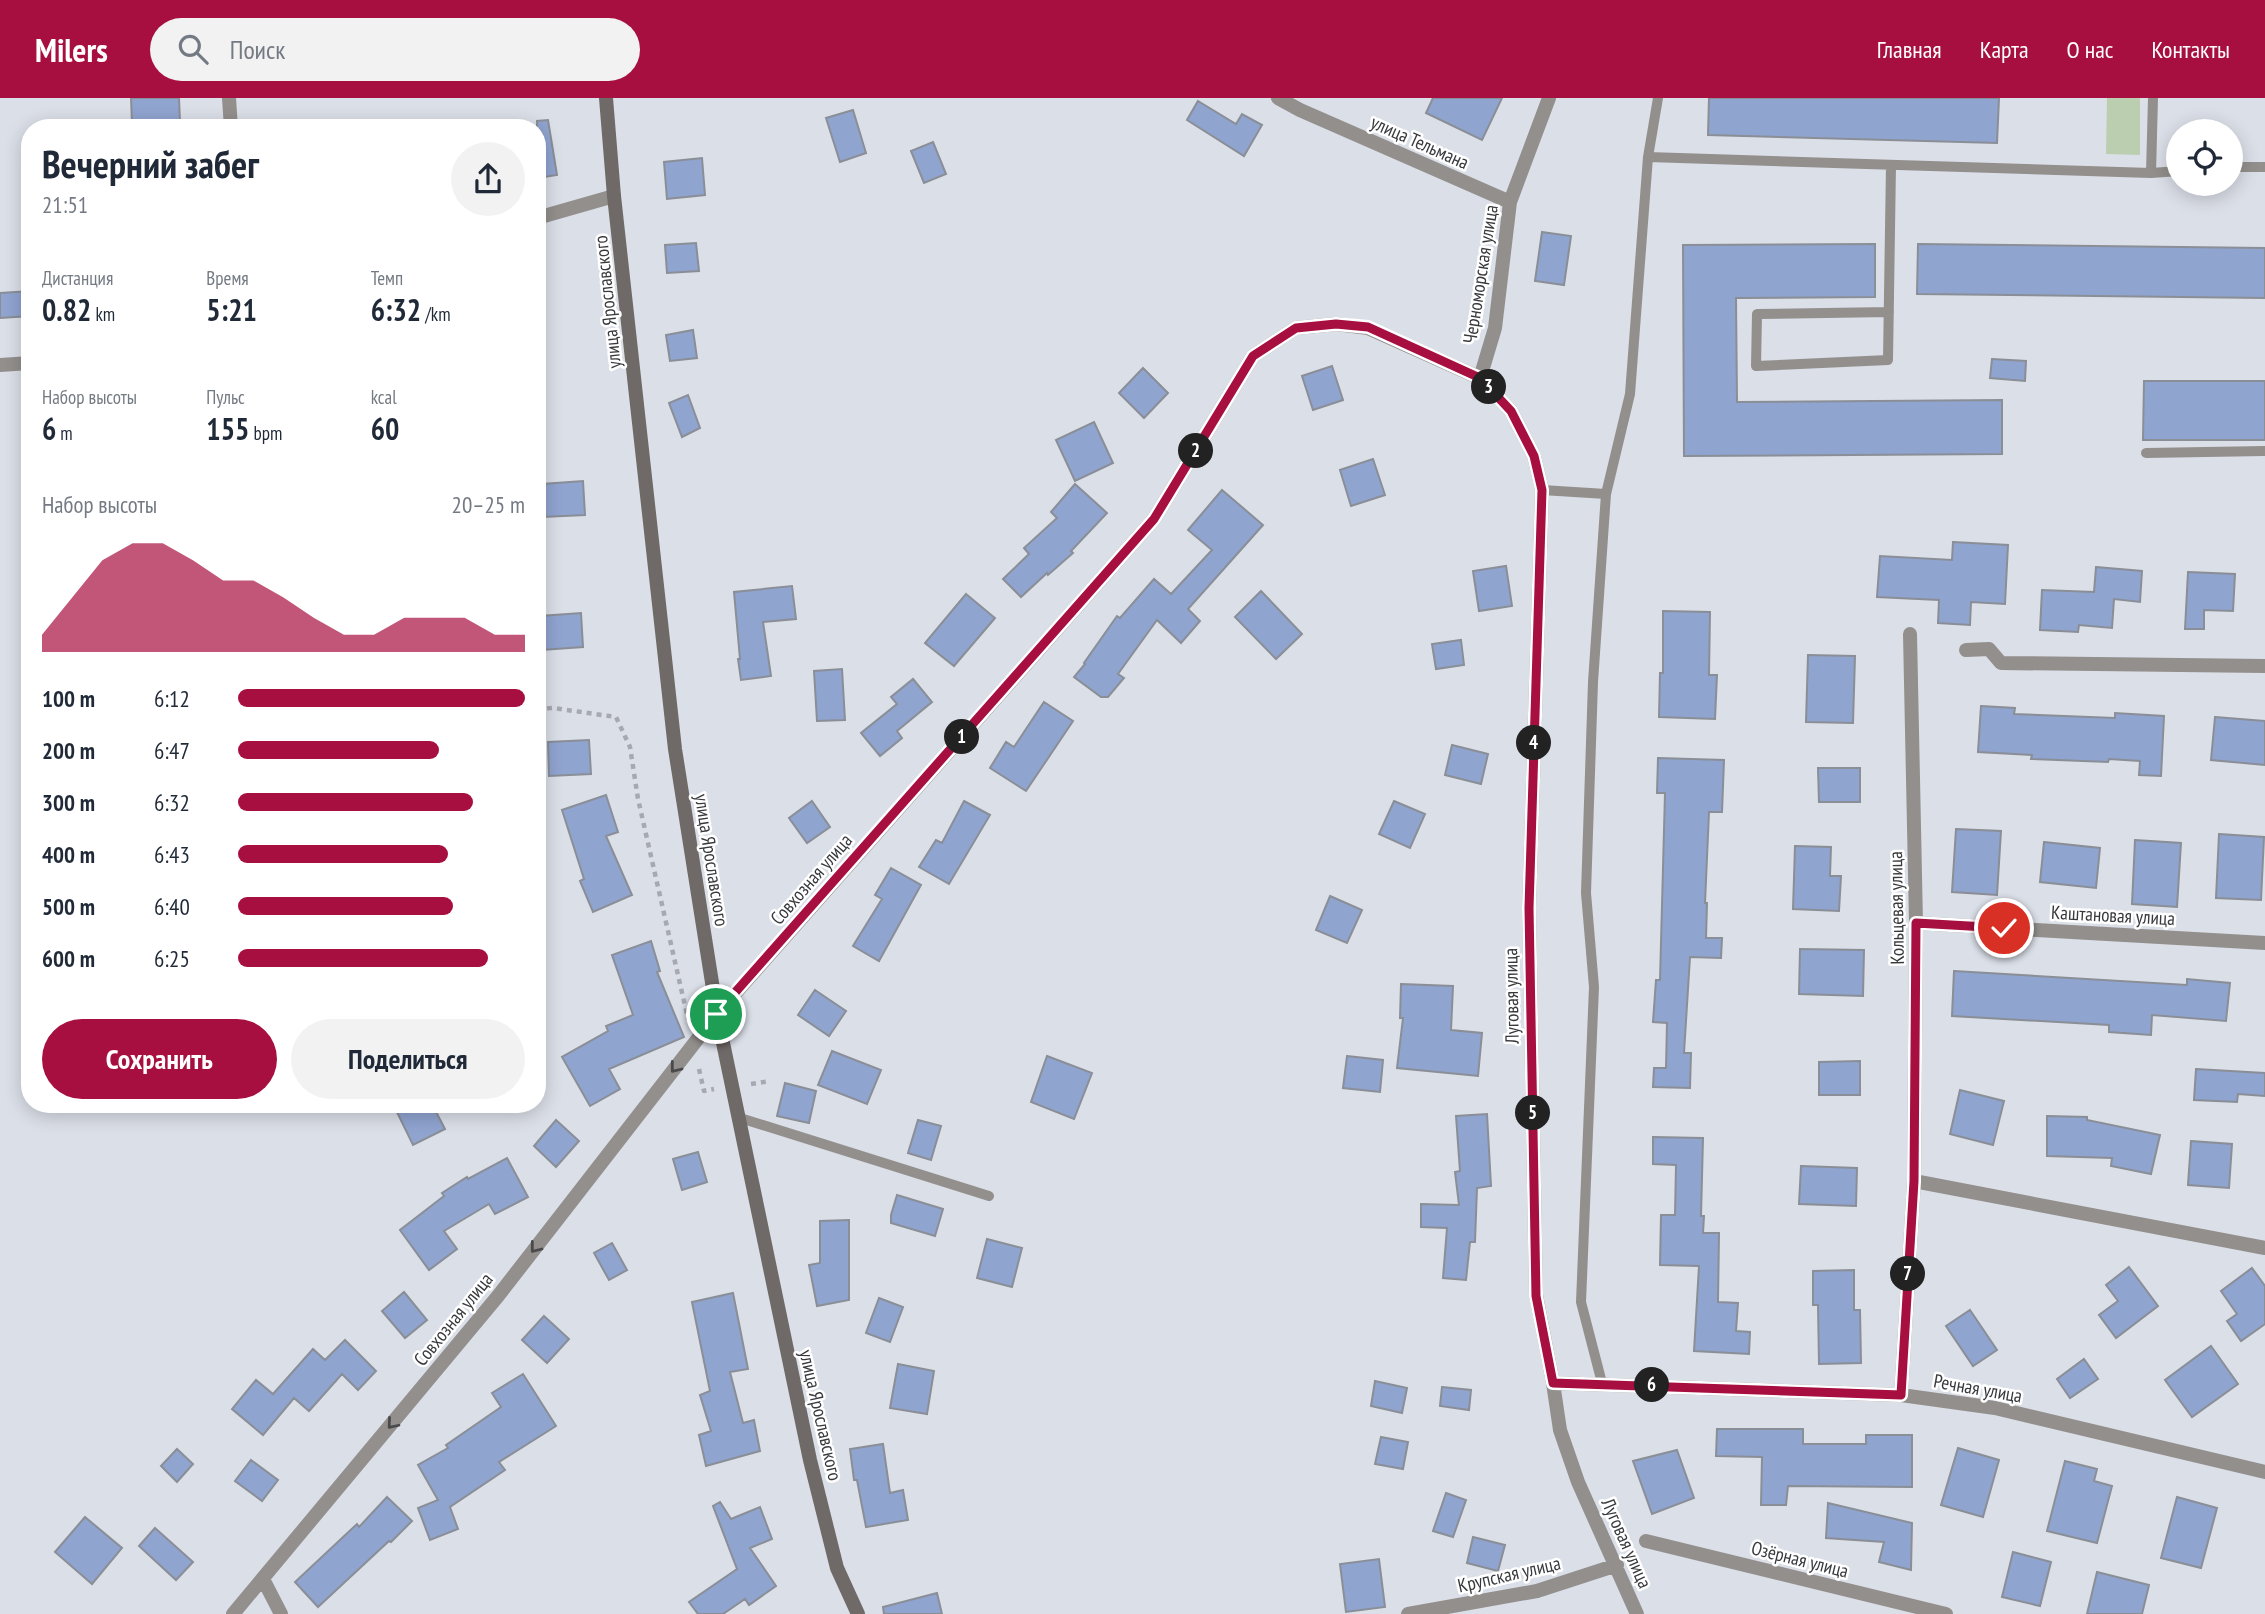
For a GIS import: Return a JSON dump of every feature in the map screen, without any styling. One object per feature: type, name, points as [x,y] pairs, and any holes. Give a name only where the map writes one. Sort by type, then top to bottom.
[{"type":"street","points":[[229,98],[230,119]]},
{"type":"street","name":"улица Ярославского","points":[[606,98],[614,196],[675,749],[716,1014],[810,1460],[837,1568],[858,1614]]},
{"type":"street","name":"улица Тельмана","points":[[1278,98],[1510,202]]},
{"type":"street","name":"Черноморская улица","points":[[1480,378],[1495,328],[1510,202],[1549,98]]},
{"type":"street","points":[[546,215],[614,196]]},
{"type":"street","name":"Совхозная улица","points":[[233,1614],[498,1296],[716,1014],[1154,519],[1253,356],[1296,328],[1336,324],[1368,327],[1480,378]]},
{"type":"street","points":[[0,365],[21,364]]},
{"type":"street","name":"Луговая улица","points":[[1480,378],[1511,411],[1534,456],[1542,490],[1530,935],[1536,1296],[1564,1443],[1578,1482],[1637,1614]]},
{"type":"street","name":"Кольцевая улица","points":[[1901,1395],[1914,1181],[1916,923],[1910,634]]},
{"type":"street","points":[[1966,650],[1989,649],[2001,663],[2265,666]]},
{"type":"street","name":"Каштановая улица","points":[[1916,923],[2265,943]]},
{"type":"street","points":[[1914,1181],[2265,1248]]},
{"type":"street","name":"Речная улица","points":[[1553,1383],[1901,1395],[1995,1408],[2265,1472]]},
{"type":"street","name":"Озёрная улица","points":[[1646,1541],[1946,1614]]},
{"type":"street","name":"Крупская улица","points":[[1408,1614],[1537,1591],[1617,1565]]},
{"type":"street","points":[[263,1578],[281,1614]]},
{"type":"lane","points":[[1602,1383],[1581,1302],[1594,987],[1586,893],[1593,682],[1606,494],[1630,394],[1648,157],[1658,98]]},
{"type":"lane","points":[[2151,173],[2153,98]]},
{"type":"lane","points":[[1648,157],[2166,172]]},
{"type":"lane","points":[[1889,312],[1757,314],[1756,366],[1888,360],[1889,312],[1891,165]]},
{"type":"lane","points":[[2243,167],[2265,167]]},
{"type":"lane","points":[[2146,453],[2265,451]]},
{"type":"lane","points":[[1542,490],[1606,494]]},
{"type":"lane","points":[[737,1117],[989,1196]]},
{"type":"path","points":[[546,708],[616,717],[630,747],[641,812],[704,1091],[770,1081]]},
{"type":"green space","points":[[2107,98],[2140,98],[2140,155],[2106,154]]},
{"type":"building","points":[[131,98],[179,98],[180,119],[132,119]]},
{"type":"building","points":[[1433,98],[1502,98],[1482,140],[1426,113]]},
{"type":"building","points":[[1709,98],[1999,98],[1997,143],[1708,135]]},
{"type":"building","points":[[1198,101],[1236,124],[1242,114],[1262,125],[1244,156],[1187,120]]},
{"type":"building","points":[[853,110],[866,153],[840,162],[826,118]]},
{"type":"building","points":[[546,120],[557,175],[546,177]]},
{"type":"building","points":[[933,142],[946,174],[924,183],[911,151]]},
{"type":"building","points":[[702,158],[705,195],[667,199],[664,162]]},
{"type":"building","points":[[1542,232],[1571,236],[1564,285],[1535,281]]},
{"type":"building","points":[[696,243],[699,271],[667,273],[665,245]]},
{"type":"building","points":[[1875,244],[1875,297],[1736,298],[1737,402],[2002,400],[2002,454],[1684,456],[1683,245]]},
{"type":"building","points":[[1918,244],[2265,248],[2265,298],[1917,294]]},
{"type":"building","points":[[21,292],[21,317],[0,318],[0,293]]},
{"type":"building","points":[[693,330],[697,358],[670,361],[666,335]]},
{"type":"building","points":[[1992,359],[2026,361],[2025,381],[1990,378]]},
{"type":"building","points":[[1332,366],[1343,400],[1313,410],[1302,376]]},
{"type":"building","points":[[1143,368],[1168,393],[1144,418],[1119,393]]},
{"type":"building","points":[[2144,381],[2265,381],[2265,440],[2143,440]]},
{"type":"building","points":[[688,395],[700,428],[682,437],[669,403]]},
{"type":"building","points":[[1094,422],[1113,463],[1075,481],[1056,440]]},
{"type":"building","points":[[1373,459],[1385,495],[1351,506],[1340,470]]},
{"type":"building","points":[[583,481],[585,515],[546,517],[546,484]]},
{"type":"building","points":[[1075,484],[1107,513],[1071,551],[1073,553],[1021,597],[1003,579],[1029,554],[1024,548],[1057,518],[1051,512]]},
{"type":"building","points":[[1222,490],[1263,525],[1188,609],[1200,621],[1181,643],[1157,620],[1118,674],[1124,678],[1108,697],[1101,697],[1074,677],[1117,616],[1120,618],[1154,579],[1171,594],[1212,550],[1188,530]]},
{"type":"building","points":[[1953,542],[2008,545],[2005,604],[1971,602],[1970,625],[1938,623],[1939,600],[1877,597],[1880,556],[1952,560]]},
{"type":"building","points":[[1506,566],[1512,606],[1479,611],[1473,571]]},
{"type":"building","points":[[2096,567],[2142,571],[2140,602],[2114,599],[2112,628],[2079,625],[2078,632],[2040,630],[2042,590],[2094,592]]},
{"type":"building","points":[[2188,572],[2235,574],[2233,611],[2204,610],[2204,629],[2185,629]]},
{"type":"building","points":[[792,586],[796,619],[763,622],[771,676],[741,680],[734,592]]},
{"type":"building","points":[[1261,591],[1302,634],[1276,659],[1235,617]]},
{"type":"building","points":[[966,594],[995,618],[954,666],[925,643]]},
{"type":"building","points":[[1663,611],[1710,612],[1709,675],[1717,675],[1715,719],[1659,717],[1660,673],[1663,673]]},
{"type":"building","points":[[581,613],[583,647],[546,650],[546,616]]},
{"type":"building","points":[[1461,640],[1464,665],[1436,669],[1432,644]]},
{"type":"building","points":[[1808,655],[1855,656],[1853,723],[1806,722]]},
{"type":"building","points":[[842,669],[845,720],[817,721],[814,671]]},
{"type":"building","points":[[913,679],[932,702],[897,731],[902,738],[880,756],[861,733],[897,704],[891,697]]},
{"type":"building","points":[[1044,702],[1073,721],[1026,791],[990,768],[1006,742],[1014,747]]},
{"type":"building","points":[[1981,706],[2015,708],[2014,714],[2115,718],[2115,713],[2164,716],[2161,776],[2139,775],[2140,761],[2031,759],[2032,755],[1978,752]]},
{"type":"building","points":[[2215,717],[2265,721],[2265,765],[2211,760]]},
{"type":"building","points":[[589,740],[591,774],[549,776],[548,742]]},
{"type":"building","points":[[1452,745],[1488,754],[1481,784],[1445,775]]},
{"type":"building","points":[[1658,758],[1724,760],[1722,812],[1709,812],[1705,903],[1706,938],[1722,938],[1721,958],[1690,957],[1684,1053],[1691,1053],[1690,1088],[1653,1087],[1654,1068],[1666,1068],[1667,1023],[1653,1022],[1656,980],[1660,980],[1665,793],[1657,793]]},
{"type":"building","points":[[1818,768],[1860,768],[1860,802],[1819,802]]},
{"type":"building","points":[[606,795],[618,832],[606,836],[632,895],[593,912],[580,881],[584,879],[562,810]]},
{"type":"building","points":[[812,801],[830,827],[807,843],[789,818]]},
{"type":"building","points":[[964,801],[990,815],[949,884],[919,867],[936,840],[942,843]]},
{"type":"building","points":[[1394,801],[1425,814],[1410,848],[1379,834]]},
{"type":"building","points":[[1956,829],[2001,831],[1997,895],[1952,892]]},
{"type":"building","points":[[2219,834],[2264,837],[2261,900],[2216,898]]},
{"type":"building","points":[[2135,840],[2181,843],[2177,907],[2132,904]]},
{"type":"building","points":[[2044,842],[2100,848],[2096,888],[2040,882]]},
{"type":"building","points":[[1795,846],[1831,847],[1830,876],[1841,876],[1839,911],[1793,909]]},
{"type":"building","points":[[891,868],[921,885],[879,961],[853,946],[882,899],[875,895]]},
{"type":"building","points":[[1330,896],[1362,910],[1347,943],[1316,930]]},
{"type":"building","points":[[651,941],[660,971],[657,972],[684,1037],[609,1069],[620,1089],[590,1106],[562,1057],[608,1031],[606,1026],[633,1015],[612,955]]},
{"type":"building","points":[[1800,949],[1864,950],[1863,996],[1799,994]]},
{"type":"building","points":[[1954,971],[2187,985],[2187,979],[2230,983],[2226,1021],[2152,1015],[2151,1035],[2109,1032],[2109,1025],[1952,1016]]},
{"type":"building","points":[[1401,984],[1453,986],[1451,1030],[1482,1033],[1478,1076],[1397,1068],[1403,1018],[1400,1018]]},
{"type":"building","points":[[815,990],[846,1011],[829,1036],[798,1015]]},
{"type":"building","points":[[832,1051],[881,1070],[867,1104],[818,1085]]},
{"type":"building","points":[[1047,1056],[1092,1073],[1074,1119],[1031,1102]]},
{"type":"building","points":[[1347,1056],[1383,1060],[1380,1092],[1343,1088]]},
{"type":"building","points":[[1860,1061],[1860,1095],[1819,1095],[1819,1062]]},
{"type":"building","points":[[2196,1069],[2265,1073],[2265,1096],[2238,1094],[2237,1102],[2194,1100]]},
{"type":"building","points":[[785,1083],[816,1091],[809,1123],[777,1116]]},
{"type":"building","points":[[1960,1090],[2004,1101],[1993,1145],[1950,1134]]},
{"type":"building","points":[[397,1113],[437,1113],[445,1129],[413,1145]]},
{"type":"building","points":[[1487,1114],[1491,1186],[1477,1188],[1475,1242],[1470,1242],[1466,1280],[1443,1278],[1447,1228],[1421,1227],[1421,1204],[1459,1205],[1455,1172],[1460,1171],[1456,1116]]},
{"type":"building","points":[[2047,1116],[2087,1117],[2087,1120],[2160,1135],[2151,1174],[2111,1166],[2112,1158],[2047,1156]]},
{"type":"building","points":[[556,1120],[579,1141],[556,1167],[534,1146]]},
{"type":"building","points":[[918,1120],[941,1126],[931,1160],[908,1153]]},
{"type":"building","points":[[1653,1137],[1703,1138],[1703,1233],[1719,1233],[1718,1302],[1738,1303],[1736,1331],[1750,1332],[1749,1354],[1694,1351],[1699,1266],[1660,1265],[1661,1215],[1675,1215],[1676,1165],[1653,1164]]},
{"type":"building","points":[[2191,1141],[2232,1144],[2229,1188],[2188,1185]]},
{"type":"building","points":[[698,1152],[707,1182],[682,1190],[673,1159]]},
{"type":"building","points":[[507,1158],[528,1197],[495,1214],[489,1204],[444,1231],[457,1249],[429,1270],[400,1230],[444,1196],[442,1193],[467,1177],[468,1179]]},
{"type":"building","points":[[1801,1166],[1857,1168],[1856,1206],[1799,1204]]},
{"type":"building","points":[[897,1195],[943,1209],[935,1236],[891,1223]]},
{"type":"building","points":[[849,1220],[849,1300],[817,1306],[809,1265],[820,1263],[820,1221]]},
{"type":"building","points":[[987,1239],[1022,1248],[1012,1287],[977,1278]]},
{"type":"building","points":[[612,1243],[627,1270],[609,1280],[594,1253]]},
{"type":"building","points":[[2129,1267],[2158,1306],[2116,1338],[2099,1315],[2118,1301],[2106,1285]]},
{"type":"building","points":[[2252,1268],[2265,1286],[2265,1324],[2241,1341],[2227,1321],[2237,1314],[2221,1291]]},
{"type":"building","points":[[1854,1270],[1854,1310],[1860,1310],[1861,1363],[1819,1364],[1818,1305],[1813,1305],[1813,1271]]},
{"type":"building","points":[[404,1292],[427,1320],[405,1338],[382,1311]]},
{"type":"building","points":[[733,1293],[748,1369],[730,1372],[743,1423],[754,1420],[760,1451],[706,1466],[699,1435],[711,1431],[700,1395],[710,1391],[692,1302]]},
{"type":"building","points":[[879,1298],[903,1307],[890,1342],[866,1333]]},
{"type":"building","points":[[1970,1310],[1997,1350],[1973,1366],[1946,1326]]},
{"type":"building","points":[[544,1316],[569,1339],[547,1363],[522,1340]]},
{"type":"building","points":[[345,1340],[376,1371],[358,1390],[342,1374],[309,1411],[294,1398],[263,1435],[232,1409],[256,1380],[273,1394],[313,1349],[325,1360]]},
{"type":"building","points":[[2211,1346],[2238,1384],[2192,1417],[2165,1380]]},
{"type":"building","points":[[2084,1359],[2098,1379],[2070,1398],[2057,1379]]},
{"type":"building","points":[[898,1364],[934,1371],[927,1414],[890,1408]]},
{"type":"building","points":[[523,1374],[556,1426],[499,1462],[505,1470],[450,1507],[458,1529],[430,1540],[418,1508],[438,1500],[418,1465],[448,1448],[446,1445],[501,1407],[492,1393]]},
{"type":"building","points":[[1375,1381],[1407,1388],[1402,1413],[1371,1406]]},
{"type":"building","points":[[1442,1387],[1471,1390],[1469,1410],[1440,1406]]},
{"type":"building","points":[[1717,1429],[1803,1429],[1803,1444],[1866,1444],[1866,1435],[1912,1435],[1912,1487],[1788,1486],[1786,1505],[1761,1505],[1762,1457],[1716,1456]]},
{"type":"building","points":[[1381,1437],[1408,1442],[1403,1469],[1375,1464]]},
{"type":"building","points":[[883,1444],[890,1493],[903,1490],[908,1520],[866,1527],[857,1480],[854,1480],[850,1449]]},
{"type":"building","points":[[1958,1448],[1999,1460],[1983,1517],[1941,1505]]},
{"type":"building","points":[[177,1449],[193,1464],[177,1482],[161,1466]]},
{"type":"building","points":[[1677,1450],[1694,1498],[1652,1514],[1633,1461]]},
{"type":"building","points":[[251,1460],[278,1480],[262,1501],[235,1481]]},
{"type":"building","points":[[2065,1461],[2097,1469],[2094,1481],[2112,1486],[2097,1543],[2047,1531]]},
{"type":"building","points":[[1446,1493],[1466,1500],[1453,1537],[1433,1531]]},
{"type":"building","points":[[387,1497],[412,1521],[318,1607],[295,1582],[357,1524],[359,1527]]},
{"type":"building","points":[[2177,1497],[2217,1508],[2201,1568],[2161,1558]]},
{"type":"building","points":[[720,1502],[731,1519],[760,1507],[772,1539],[750,1548],[776,1586],[749,1605],[745,1599],[723,1614],[698,1614],[689,1602],[737,1569],[713,1506]]},
{"type":"building","points":[[1828,1503],[1912,1523],[1911,1570],[1879,1562],[1884,1542],[1826,1538]]},
{"type":"building","points":[[85,1517],[122,1548],[92,1584],[55,1552]]},
{"type":"building","points":[[155,1528],[193,1562],[176,1580],[139,1546]]},
{"type":"building","points":[[1473,1537],[1505,1545],[1498,1571],[1467,1563]]},
{"type":"building","points":[[2013,1552],[2051,1562],[2040,1606],[2002,1597]]},
{"type":"building","points":[[1379,1559],[1385,1607],[1346,1612],[1340,1564]]},
{"type":"building","points":[[2097,1572],[2149,1585],[2142,1614],[2087,1614]]},
{"type":"building","points":[[937,1593],[942,1614],[884,1614],[883,1607]]},
{"type":"route","points":[[716,1014],[1154,519],[1253,356],[1296,328],[1336,324],[1368,327],[1480,378],[1511,411],[1534,456],[1542,490],[1529,908],[1536,1296],[1553,1383],[1901,1395],[1914,1181],[1916,923],[2004,928]]}]
